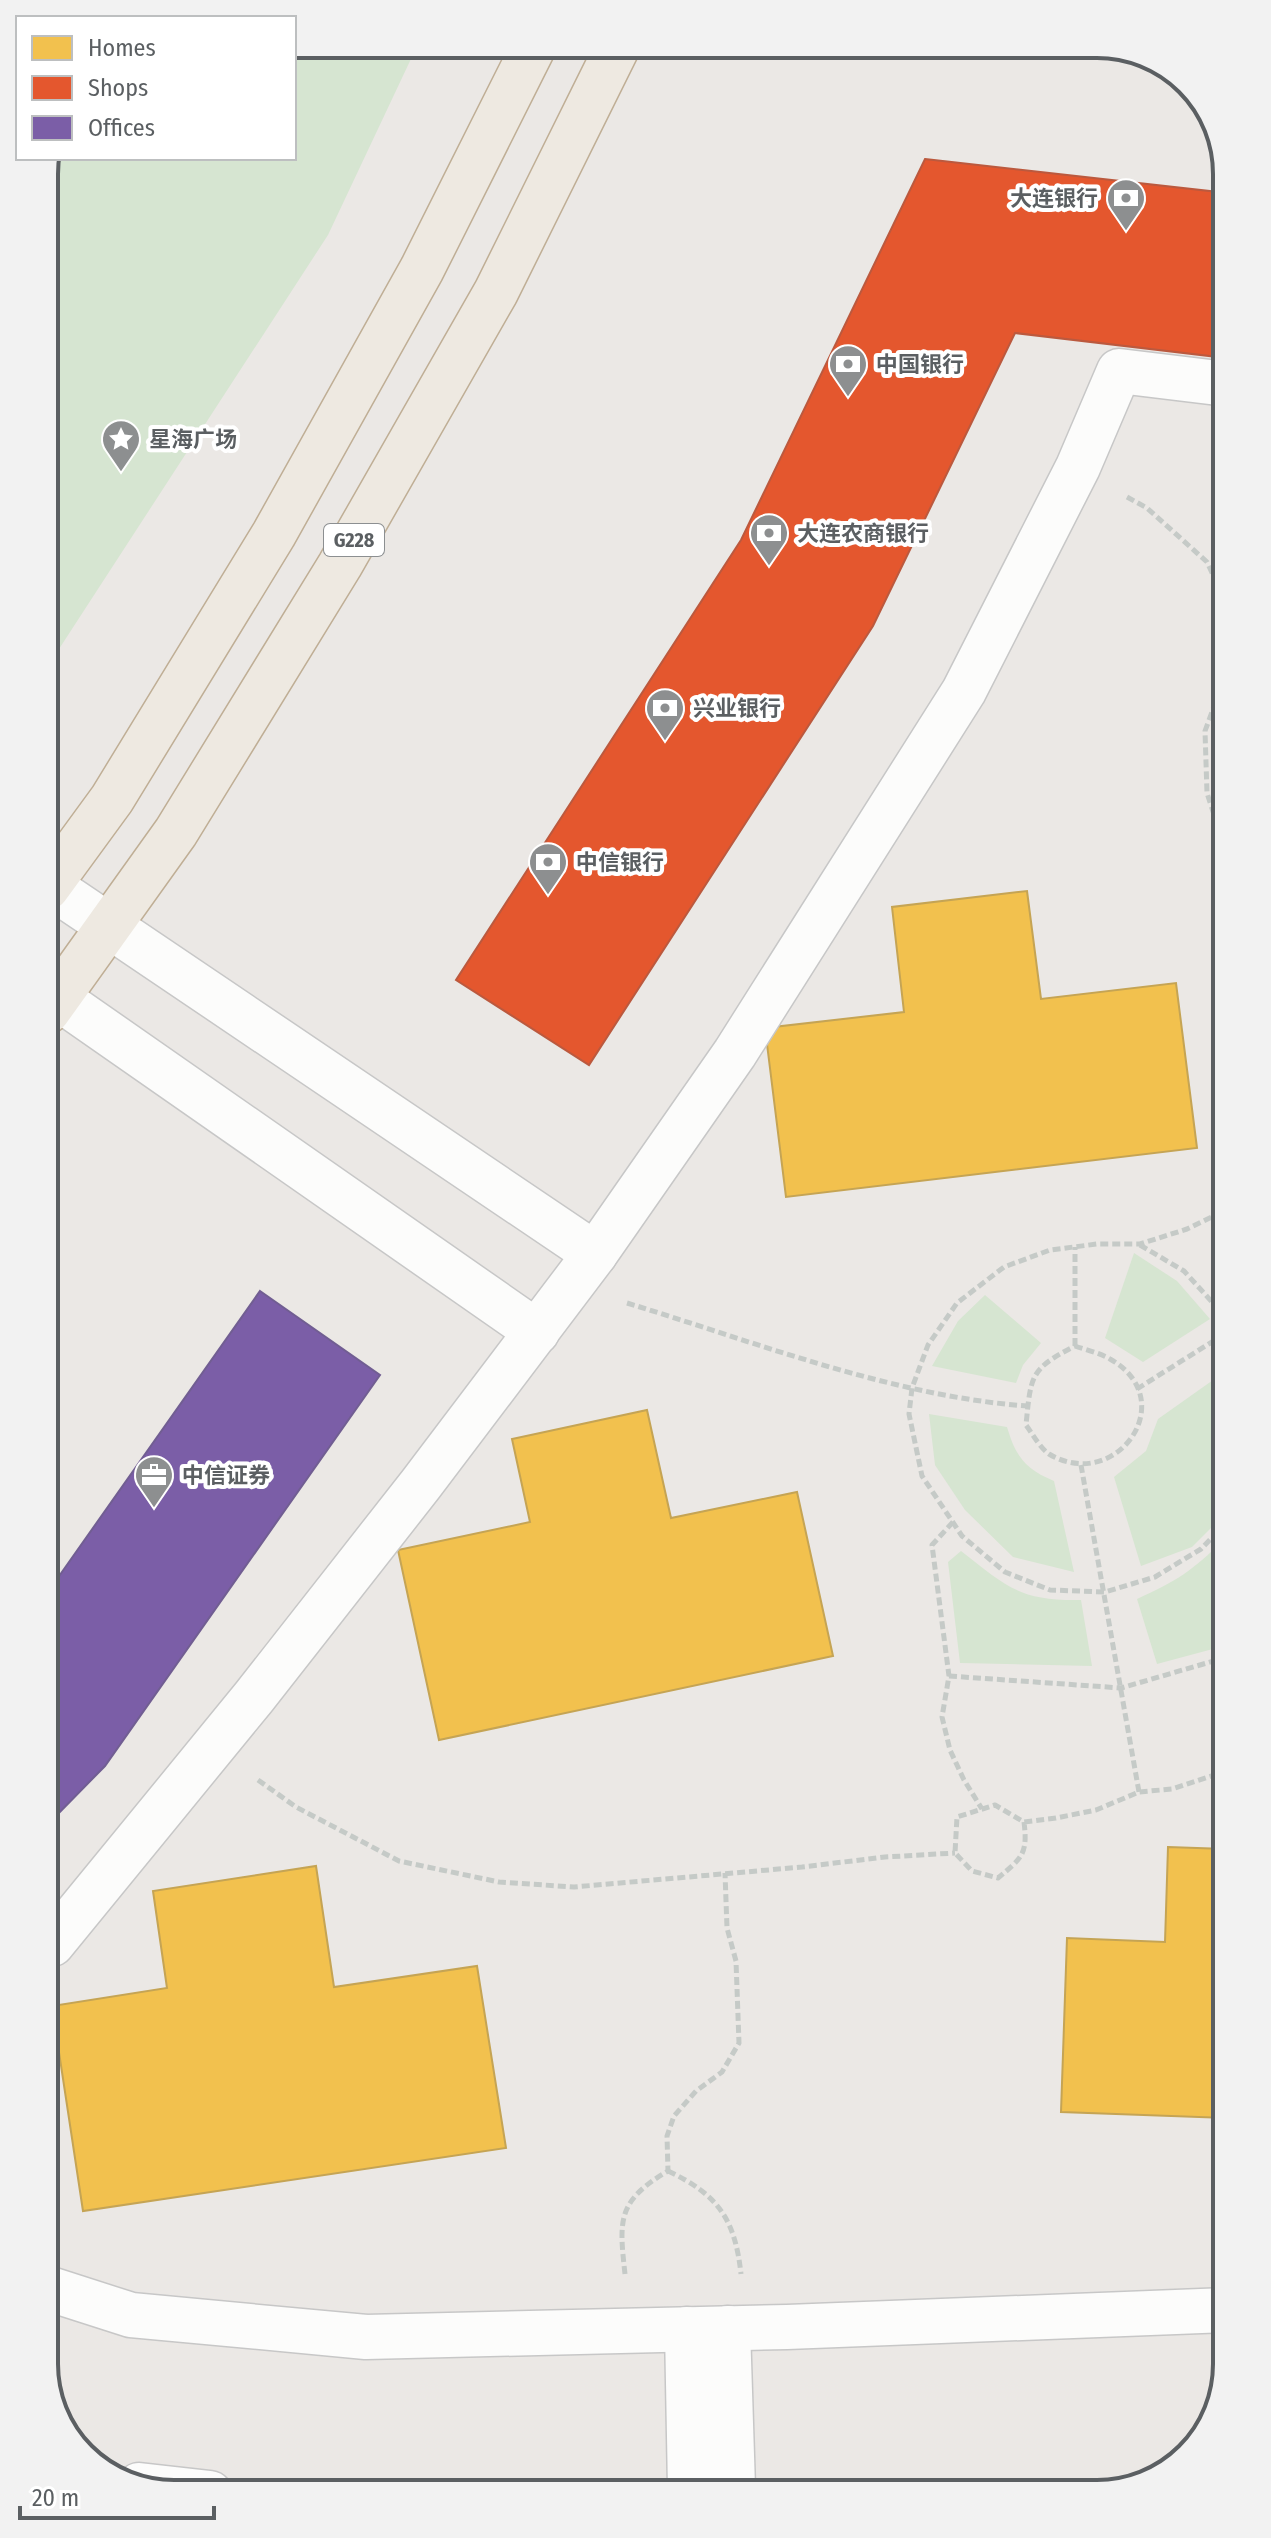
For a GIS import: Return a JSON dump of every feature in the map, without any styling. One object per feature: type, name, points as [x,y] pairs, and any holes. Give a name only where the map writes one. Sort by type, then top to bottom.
[{"type":"highway","points":[[58,872],[112,799],[274,534],[422,269],[528,58]]},
{"type":"highway","name":"G228","points":[[58,991],[176,832],[340,565],[496,292],[612,58]]},
{"type":"street","points":[[58,1937],[213,1747],[537,1332],[735,1053],[964,691],[1078,467],[1119,371],[1213,382]]},
{"type":"street","points":[[58,893],[583,1270]]},
{"type":"street","points":[[58,1005],[537,1332]]},
{"type":"street","points":[[58,2292],[131,2315],[366,2337],[1213,2310]]},
{"type":"street","points":[[721,2328],[732,2480]]},
{"type":"street","points":[[692,2480],[721,2328]]},
{"type":"path","points":[[1078,467],[1147,508],[1207,562],[1213,575]]},
{"type":"path","points":[[1213,709],[1205,731],[1207,793],[1213,811]]},
{"type":"path","points":[[1213,1216],[1187,1229],[1140,1244],[1050,1250],[1004,1267],[957,1303],[928,1345],[912,1388],[909,1414],[922,1476],[962,1536],[1005,1572],[1050,1590],[1105,1592],[1155,1577],[1201,1549],[1213,1536]]},
{"type":"path","points":[[1140,1244],[1184,1271],[1213,1303]]},
{"type":"path","points":[[1075,1247],[1075,1346]]},
{"type":"path","points":[[583,1270],[859,1374],[989,1403],[1028,1406]]},
{"type":"path","points":[[1137,1389],[1213,1341]]},
{"type":"path","points":[[1075,1346],[1111,1359],[1131,1376],[1142,1400],[1141,1424],[1128,1445],[1101,1461],[1081,1465],[1047,1453],[1026,1425],[1029,1388],[1043,1362],[1075,1346]]},
{"type":"path","points":[[1081,1465],[1139,1792]]},
{"type":"path","points":[[953,1522],[932,1545],[949,1676],[942,1717],[947,1739],[964,1780],[982,1809]]},
{"type":"path","points":[[949,1676],[1121,1688],[1213,1661]]},
{"type":"path","points":[[213,1747],[296,1807],[399,1861],[499,1882],[574,1887],[955,1853]]},
{"type":"path","points":[[1024,1822],[1027,1843],[1020,1861],[998,1878],[972,1871],[955,1853],[957,1817],[995,1805],[1024,1822],[1096,1810],[1139,1792],[1172,1789],[1213,1776]]},
{"type":"path","points":[[668,2171],[667,2136],[674,2116],[696,2091],[722,2072],[739,2043],[736,1961],[727,1928],[725,1873]]},
{"type":"path","points":[[668,2171],[690,2181],[714,2202],[732,2227],[738,2243],[721,2328]]},
{"type":"path","points":[[630,2331],[620,2230],[629,2202],[643,2185],[668,2171]]},
{"type":"green space","name":"星海广场","points":[[296,58],[411,58],[328,235],[58,651],[59,160],[296,160]]},
{"type":"green space","points":[[1134,1253],[1177,1281],[1210,1319],[1143,1362],[1105,1338]]},
{"type":"green space","points":[[985,1295],[1041,1343],[1023,1365],[1016,1383],[932,1366],[958,1321]]},
{"type":"green space","points":[[1213,1380],[1213,1526],[1192,1547],[1141,1566],[1114,1477],[1146,1451],[1158,1419]]},
{"type":"green space","points":[[929,1414],[1007,1427],[1023,1461],[1054,1481],[1074,1572],[1013,1557],[965,1510],[935,1465]]},
{"type":"green space","points":[[1213,1550],[1213,1649],[1157,1664],[1137,1599],[1162,1587]]},
{"type":"green space","points":[[961,1551],[1015,1589],[1043,1598],[1081,1600],[1092,1666],[960,1663],[948,1562]]},
{"type":"building: Homes","points":[[1027,891],[1041,999],[1176,983],[1197,1148],[786,1197],[765,1028],[904,1012],[892,907]]},
{"type":"building: Homes","points":[[647,1410],[671,1518],[797,1492],[833,1656],[439,1740],[398,1550],[530,1522],[512,1439]]},
{"type":"building: Homes","points":[[1168,1847],[1213,1849],[1213,2118],[1061,2112],[1067,1938],[1165,1942]]},
{"type":"building: Homes","points":[[316,1866],[334,1987],[477,1966],[506,2148],[83,2211],[58,2046],[58,2005],[167,1988],[153,1891]]},
{"type":"building: Shops","points":[[925,159],[1213,191],[1213,356],[1015,333],[873,626],[589,1065],[456,980],[741,540]]},
{"type":"building: Offices","points":[[260,1291],[380,1375],[105,1766],[58,1814],[58,1578]]},
{"type":"place","name":"大连银行","points":[[1126,232]]},
{"type":"place","name":"中国银行","points":[[848,398]]},
{"type":"place","name":"星海广场","points":[[121,473]]},
{"type":"place","name":"大连农商银行","points":[[769,567]]},
{"type":"place","name":"兴业银行","points":[[665,742]]},
{"type":"place","name":"中信银行","points":[[548,896]]},
{"type":"place","name":"中信证券","points":[[154,1509]]}]
